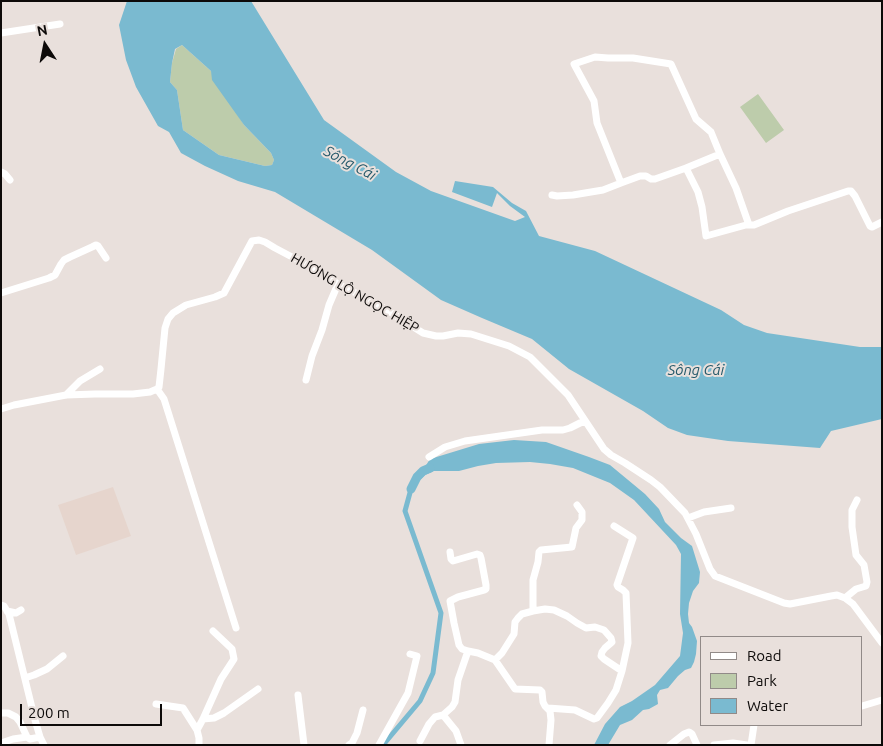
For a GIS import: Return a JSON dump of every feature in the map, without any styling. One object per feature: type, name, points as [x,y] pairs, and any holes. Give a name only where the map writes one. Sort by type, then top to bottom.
[{"type":"street","points":[[1,33],[60,24]]},
{"type":"street","points":[[621,183],[597,123],[594,101],[574,64],[582,60],[595,57],[632,58],[671,64],[696,119],[711,132],[736,188],[749,225]]},
{"type":"street","points":[[552,195],[573,195],[604,190],[640,176],[655,179],[720,154]]},
{"type":"street","points":[[686,168],[698,192],[706,236],[754,225],[788,211],[851,191],[870,226],[872,227],[882,222]]},
{"type":"street","points":[[1,172],[10,180]]},
{"type":"street","name":"HƯƠNG LỘ NGỌC HIỆP","points":[[157,390],[162,368],[165,328],[168,320],[173,313],[186,305],[215,298],[224,293],[252,241],[259,240],[379,305],[423,333],[436,336],[458,333],[470,334],[509,346],[525,354],[562,388],[604,449],[651,480],[688,518],[710,569],[715,576],[784,603],[790,604],[837,595],[844,598]]},
{"type":"street","points":[[1,293],[41,282],[55,275],[64,260],[92,246],[98,246],[106,258]]},
{"type":"street","points":[[306,380],[329,305],[338,284]]},
{"type":"street","points":[[66,395],[80,381],[100,369]]},
{"type":"street","points":[[1,409],[66,395],[133,394],[157,390],[164,399],[236,628]]},
{"type":"street","points":[[429,456],[445,447],[465,442],[517,433],[562,430],[584,421]]},
{"type":"street","points":[[857,500],[852,510],[852,527],[856,555],[864,564],[867,582],[866,586],[856,589],[844,598],[849,600],[858,610],[882,643]]},
{"type":"street","points":[[533,611],[533,580],[539,552],[541,550],[572,547],[576,528],[582,520],[581,510],[577,505]]},
{"type":"street","points":[[688,518],[704,512],[731,508]]},
{"type":"street","points":[[548,708],[575,710],[597,718],[616,690],[628,643],[626,593],[617,585],[633,538],[614,526]]},
{"type":"street","points":[[450,552],[453,561],[477,554],[480,555],[486,585],[484,590],[450,601],[462,649],[496,660],[515,689],[540,690],[542,692],[543,702],[550,711],[549,745]]},
{"type":"street","points":[[1,605],[7,610],[16,613],[21,610]]},
{"type":"street","points":[[7,610],[40,737],[44,745]]},
{"type":"street","points":[[496,660],[514,634],[515,622],[522,614],[533,611],[554,610],[586,628],[595,627],[604,630],[612,642],[605,648],[601,656],[622,670]]},
{"type":"street","points":[[197,730],[221,679],[234,658],[232,649],[213,632]]},
{"type":"street","points":[[420,741],[435,717],[443,715],[452,707],[458,680],[468,651]]},
{"type":"street","points":[[378,745],[408,693],[417,656],[410,654]]},
{"type":"street","points":[[25,678],[34,676],[47,669],[63,656]]},
{"type":"street","points":[[203,719],[214,718],[224,713],[258,689]]},
{"type":"street","points":[[298,695],[304,745]]},
{"type":"street","points":[[863,706],[882,700]]},
{"type":"street","points":[[156,704],[183,708],[197,730],[200,738],[199,745]]},
{"type":"street","points":[[350,745],[357,733],[363,710]]},
{"type":"street","points":[[1,713],[8,713],[16,717],[29,740]]},
{"type":"street","points":[[443,715],[456,731],[462,745]]},
{"type":"street","points":[[714,745],[732,743],[749,745],[754,726]]},
{"type":"street","points":[[670,745],[689,732],[698,745]]},
{"type":"street","points":[[1,743],[13,739],[29,740],[40,737]]},
{"type":"shaded area","points":[[113,487],[131,536],[76,555],[58,505]]},
{"type":"green space","points":[[182,45],[211,71],[244,125],[271,153],[274,160],[272,165],[265,166],[219,155],[183,130],[177,90],[170,82],[176,49]]},
{"type":"green space","points":[[758,94],[784,130],[766,143],[740,107]]},
{"type":"water","name":"Sông Cái","points":[[127,1],[251,1],[324,120],[396,172],[431,191],[515,221],[525,217],[497,193],[492,207],[452,192],[455,181],[493,187],[512,203],[526,211],[539,236],[595,251],[721,310],[744,325],[767,333],[860,347],[882,347],[882,419],[831,431],[820,448],[728,441],[687,435],[668,428],[643,411],[569,369],[532,339],[441,300],[372,250],[275,192],[238,181],[181,153],[169,132],[158,126],[136,87],[126,60],[119,25]],"holes":[[[182,45],[211,71],[212,80],[244,125],[271,153],[274,160],[272,165],[265,166],[219,155],[183,130],[177,90],[170,82],[175,49]]]},
{"type":"water","points":[[514,440],[546,442],[610,465],[645,494],[659,509],[665,522],[692,546],[700,572],[699,583],[693,591],[689,603],[688,614],[689,623],[697,641],[694,662],[691,668],[678,676],[668,688],[660,690],[657,695],[658,704],[643,710],[632,720],[620,725],[608,745],[594,745],[605,724],[620,707],[655,685],[680,656],[683,633],[680,614],[681,554],[676,545],[634,500],[610,483],[573,468],[530,462],[496,463],[459,471],[434,471],[425,475],[411,489],[430,459],[479,444]]},
{"type":"waterway","points":[[411,489],[417,477],[423,471],[430,468]]},
{"type":"waterway","points":[[383,745],[420,701],[433,673],[441,613],[405,511],[411,489]]}]
